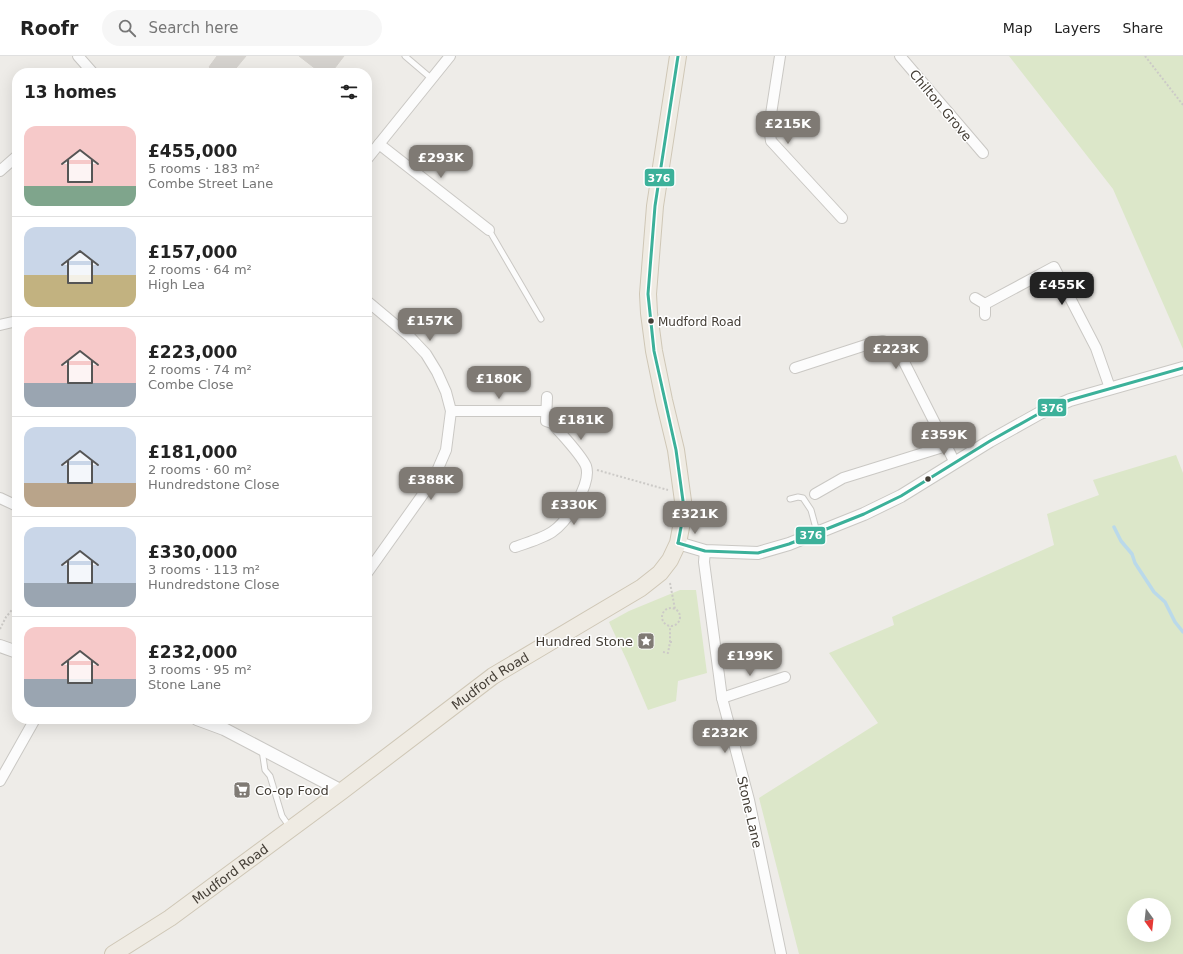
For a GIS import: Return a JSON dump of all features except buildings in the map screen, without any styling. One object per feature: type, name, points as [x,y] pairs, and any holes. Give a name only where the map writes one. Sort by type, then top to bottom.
[{"type":"main road","name":"Mudford Road","points":[[114,954],[170,918],[494,676],[641,588],[660,573],[670,560],[678,543],[682,522],[683,502],[676,450],[654,351],[648,294],[655,206],[678,56]]},
{"type":"street","points":[[78,56],[88,68]]},
{"type":"street","points":[[372,153],[450,56]]},
{"type":"street","points":[[780,56],[769,127],[771,141],[842,218]]},
{"type":"street","name":"Chilton Grove","points":[[900,56],[983,153]]},
{"type":"street","points":[[379,144],[489,230]]},
{"type":"street","points":[[0,171],[12,160]]},
{"type":"street","points":[[986,304],[1054,267],[1096,348],[1110,388]]},
{"type":"street","points":[[975,298],[986,304]]},
{"type":"street","points":[[985,315],[986,304]]},
{"type":"street","points":[[372,306],[410,337],[426,354],[437,372],[446,392],[451,411],[446,450],[437,471],[426,490],[372,566]]},
{"type":"street","points":[[0,325],[12,322]]},
{"type":"street","points":[[795,368],[872,343],[883,341],[892,346],[900,354],[955,463]]},
{"type":"street","points":[[678,543],[705,551],[758,553],[789,544],[864,514],[895,499],[990,441],[1040,413],[1070,400],[1183,368]]},
{"type":"street","points":[[515,548],[553,532],[567,518],[586,484],[586,467],[582,460],[552,423],[546,421],[547,397]]},
{"type":"street","points":[[451,411],[546,411]]},
{"type":"street","points":[[815,494],[843,478],[946,446]]},
{"type":"street","points":[[0,498],[12,504]]},
{"type":"street","name":"Stone Lane","points":[[705,551],[704,562],[722,698],[749,800],[781,954]]},
{"type":"street","points":[[0,646],[12,650]]},
{"type":"street","points":[[722,698],[785,677]]},
{"type":"street","points":[[0,781],[32,724]]},
{"type":"street","points":[[210,724],[224,729],[342,791]]},
{"type":"lane","points":[[405,56],[432,79]]},
{"type":"lane","points":[[489,230],[541,319]]},
{"type":"lane","points":[[790,499],[798,497],[803,498],[811,510],[817,532]]},
{"type":"lane","points":[[262,749],[265,770],[270,776],[282,816],[291,829]]},
{"type":"path","points":[[1145,56],[1183,105]]},
{"type":"path","points":[[586,467],[682,494]]},
{"type":"path","points":[[669,580],[675,609],[679,613],[680,619],[675,625],[670,626],[665,623],[663,615],[669,609],[675,609]]},
{"type":"path","points":[[0,629],[6,617],[12,610]]},
{"type":"path","points":[[663,652],[668,653],[670,626]]},
{"type":"green space","points":[[1009,56],[1183,56],[1183,349],[1113,189]]},
{"type":"green space","points":[[1176,455],[1183,473],[1183,954],[799,954],[759,798],[878,723],[829,653],[894,625],[892,617],[1054,545],[1047,514],[1099,495],[1093,480]]},
{"type":"green space","points":[[680,590],[696,590],[707,673],[678,681],[676,701],[648,710],[609,622],[629,611]]},
{"type":"waterway","points":[[1114,527],[1121,541],[1132,554],[1135,563],[1154,592],[1165,602],[1175,622],[1183,632]]},
{"type":"transit line","name":"376","points":[[678,56],[655,206],[648,294],[654,351],[676,450],[683,501],[682,522],[678,543]]},
{"type":"transit line","name":"376","points":[[678,543],[705,551],[758,553],[789,544],[864,514],[901,496],[990,441],[1040,413],[1070,400],[1183,368]]},
{"type":"place","name":"Mudford Road","points":[[651,321]]},
{"type":"place","name":"Hundred Stone","points":[[646,641]]},
{"type":"place","name":"Co-op Food","points":[[242,790]]}]
